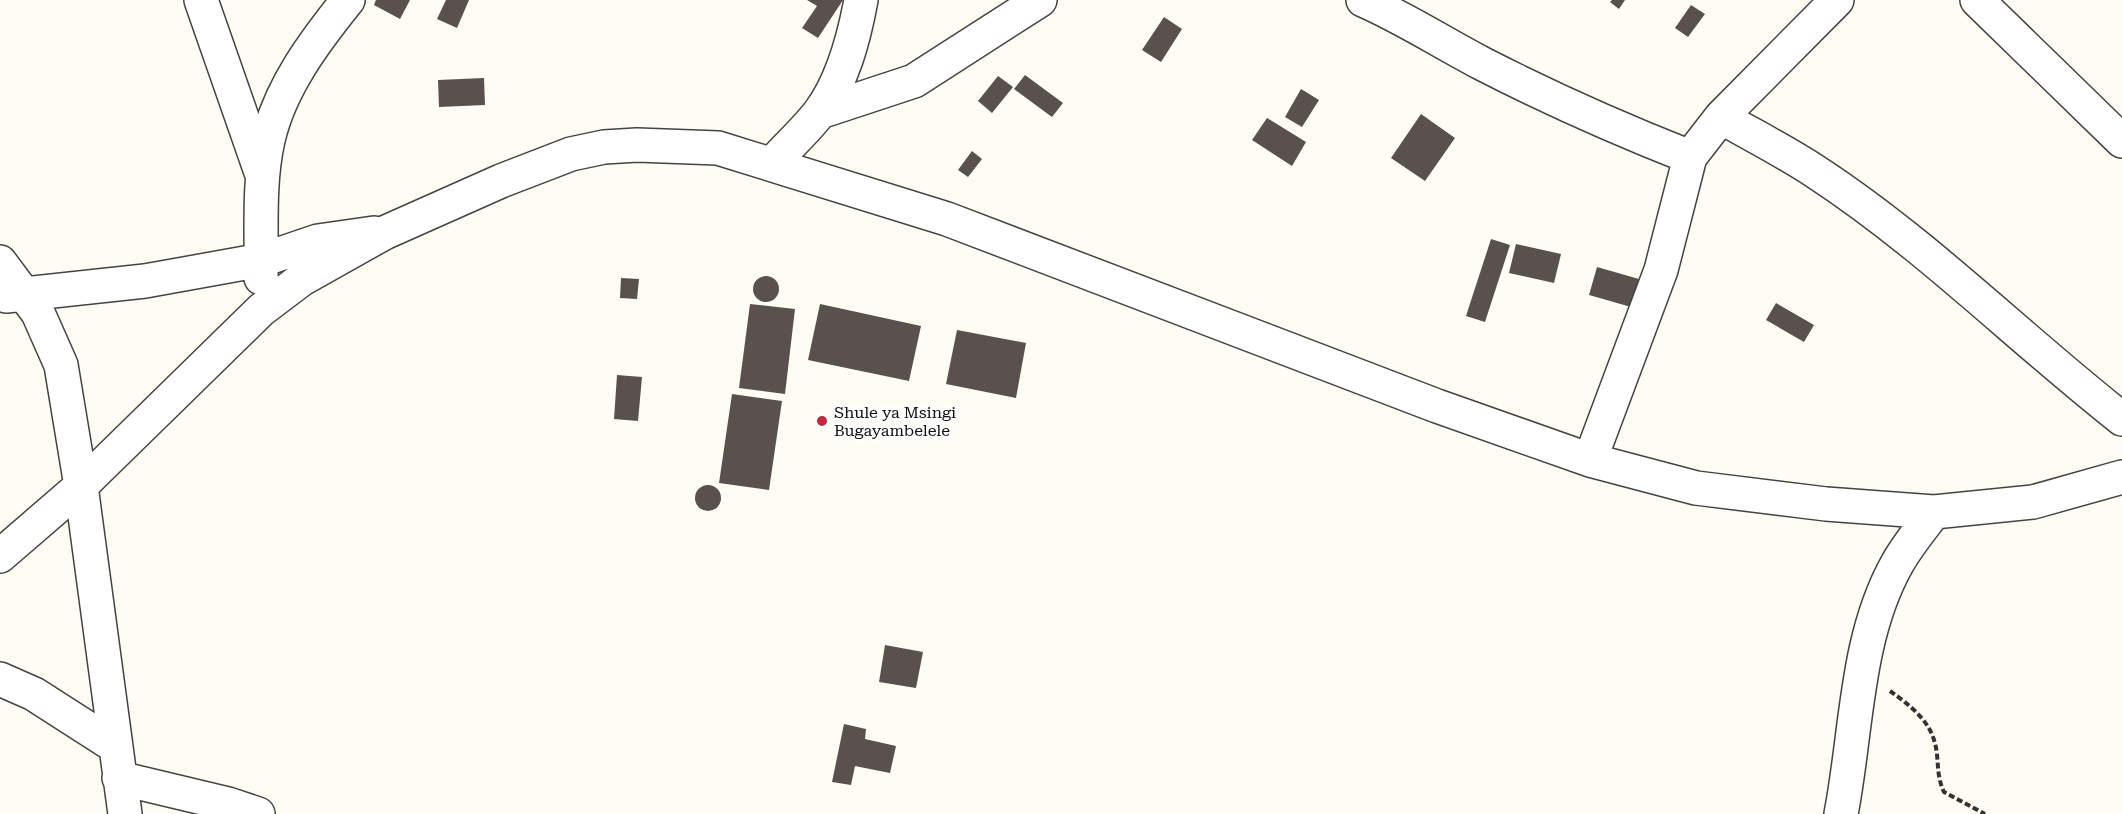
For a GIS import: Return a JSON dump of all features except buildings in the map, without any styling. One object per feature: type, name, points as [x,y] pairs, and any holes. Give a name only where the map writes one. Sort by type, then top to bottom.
[{"type":"street","points":[[201,0],[264,179]]},
{"type":"street","points":[[261,310],[264,179],[268,140],[291,82],[304,59],[348,0]]},
{"type":"street","points":[[772,164],[820,112],[841,71],[856,29],[861,0]]},
{"type":"street","points":[[820,112],[914,81],[1040,0]]},
{"type":"street","points":[[1363,0],[1412,22],[1479,62],[1619,129],[1690,157]]},
{"type":"street","points":[[1590,460],[1661,270],[1690,157],[1721,117],[1837,0]]},
{"type":"street","points":[[1977,0],[2122,141]]},
{"type":"street","points":[[1721,117],[1816,171],[1896,230],[2122,419]]},
{"type":"street","points":[[0,556],[81,486],[261,310],[302,279],[384,233],[501,181],[571,154],[604,147],[637,144],[718,148],[947,219],[1188,313],[1590,460],[1696,488],[1826,504],[1934,512],[2033,502],[2122,477]]},
{"type":"street","points":[[11,295],[145,281],[261,260],[318,241],[350,234],[384,233]]},
{"type":"street","points":[[0,262],[11,295],[38,313],[61,365],[81,486],[125,814]]},
{"type":"street","points":[[1841,814],[1863,671],[1880,602],[1896,565],[1934,512]]},
{"type":"street","points":[[0,679],[34,694],[117,762],[258,814]]},
{"type":"path","points":[[1863,671],[1911,707],[1926,725],[1934,740],[1935,764],[1944,792],[1985,814]]},
{"type":"place","name":"Shule ya Msingi Bugayambelele","points":[[822,421]]}]
